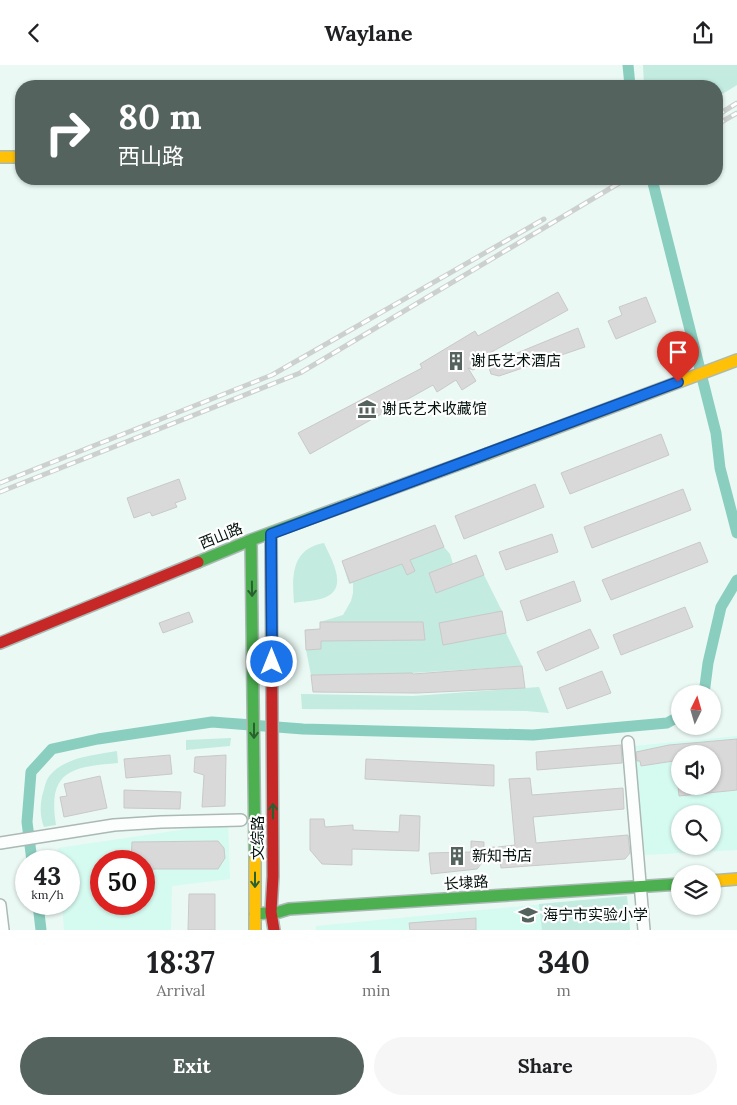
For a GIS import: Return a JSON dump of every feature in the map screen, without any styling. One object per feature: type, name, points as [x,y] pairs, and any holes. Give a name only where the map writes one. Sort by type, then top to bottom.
[{"type":"main road","points":[[0,157],[15,157]]},
{"type":"main road","name":"西山路","points":[[0,643],[251,540],[737,360]]},
{"type":"main road","name":"文综路","points":[[271,534],[273,876],[271,912],[274,930]]},
{"type":"main road","points":[[251,540],[254,700],[254,930]]},
{"type":"main road","points":[[721,880],[737,879]]},
{"type":"main road","name":"长埭路","points":[[254,914],[289,909],[671,885]]},
{"type":"street","points":[[628,741],[644,930]]},
{"type":"street","points":[[2,843],[114,825],[241,820]]},
{"type":"street","points":[[0,905],[3,930]]},
{"type":"shaded area","points":[[643,65],[737,65],[737,85],[723,94],[723,80],[644,80]]},
{"type":"shaded area","points":[[435,525],[453,564],[476,555],[502,611],[506,633],[522,666],[412,673],[311,675],[306,650],[321,649],[320,622],[343,615],[351,601],[353,583],[349,584],[342,561]]},
{"type":"shaded area","points":[[324,543],[336,571],[337,585],[334,591],[320,599],[294,603],[294,574],[299,558],[313,546]]},
{"type":"shaded area","points":[[539,687],[549,713],[526,711],[302,709],[301,694],[413,696]]},
{"type":"shaded area","points":[[737,736],[737,850],[721,851],[721,805],[671,805],[671,854],[645,855],[634,746]]},
{"type":"shaded area","points":[[231,738],[230,746],[186,750],[186,740]]},
{"type":"shaded area","points":[[117,751],[118,763],[88,767],[66,775],[55,793],[56,825],[44,827],[41,812],[42,796],[47,780],[54,771],[70,761]]},
{"type":"shaded area","points":[[228,823],[230,879],[172,886],[171,930],[64,930],[63,915],[80,915],[80,850],[58,850],[58,848]]},
{"type":"shaded area","name":"海宁市实验小学","points":[[627,896],[630,930],[316,930],[316,926]]},
{"type":"shaded area","points":[[627,896],[630,930],[542,930],[539,904]]},
{"type":"building","points":[[558,292],[568,310],[486,355],[489,360],[473,370],[468,368],[476,381],[462,390],[456,380],[437,392],[433,385],[310,454],[298,433],[422,368],[420,364],[475,331],[478,336]]},
{"type":"building","points":[[646,297],[656,322],[616,339],[608,321],[622,315],[619,307]]},
{"type":"building","points":[[578,328],[585,347],[499,376],[491,374],[488,365]]},
{"type":"building","points":[[661,434],[669,455],[570,494],[561,473]]},
{"type":"building","points":[[179,479],[186,499],[175,503],[177,507],[152,516],[150,512],[134,518],[127,498]]},
{"type":"building","points":[[535,484],[544,507],[464,539],[455,516]]},
{"type":"building","points":[[683,489],[691,510],[592,548],[584,527]]},
{"type":"building","points":[[435,525],[444,547],[410,560],[415,571],[407,575],[402,564],[350,583],[342,561]]},
{"type":"building","points":[[552,534],[558,552],[506,570],[499,552]]},
{"type":"building","points":[[700,542],[708,562],[611,600],[602,580]]},
{"type":"building","points":[[476,555],[484,575],[436,593],[429,573]]},
{"type":"building","points":[[574,581],[581,601],[527,621],[520,601]]},
{"type":"building","points":[[685,607],[693,627],[621,655],[613,635]]},
{"type":"building","points":[[502,611],[506,633],[443,645],[439,623]]},
{"type":"building","points":[[189,612],[193,622],[163,633],[159,623]]},
{"type":"building","points":[[320,622],[423,622],[425,640],[321,641],[321,649],[306,650],[305,630],[320,629]]},
{"type":"building","points":[[590,629],[599,648],[546,671],[537,652]]},
{"type":"building","points":[[522,666],[525,688],[417,693],[313,692],[311,675],[413,674]]},
{"type":"building","points":[[602,671],[611,693],[567,709],[559,688]]},
{"type":"building","points":[[737,739],[737,790],[721,792],[721,745],[671,745],[671,761],[641,766],[640,761],[637,761],[636,752],[669,745]]},
{"type":"building","points":[[621,745],[622,763],[537,770],[536,752]]},
{"type":"building","points":[[170,755],[172,774],[126,778],[124,759]]},
{"type":"building","points":[[226,755],[225,806],[202,807],[204,775],[194,772],[195,757]]},
{"type":"building","points":[[366,759],[494,765],[494,786],[365,779]]},
{"type":"building","points":[[100,776],[107,808],[64,817],[60,797],[67,796],[64,784]]},
{"type":"building","points":[[530,778],[532,795],[623,788],[624,809],[533,817],[536,843],[628,835],[630,853],[625,859],[501,868],[498,847],[515,845],[509,779]]},
{"type":"building","points":[[124,790],[181,792],[180,809],[124,808]]},
{"type":"building","points":[[400,815],[420,816],[419,851],[352,849],[352,865],[322,864],[310,850],[310,819],[324,819],[325,827],[353,825],[353,830],[399,832]]},
{"type":"building","points":[[218,841],[224,848],[225,858],[218,869],[155,869],[155,850],[132,850],[132,842]]},
{"type":"building","name":"新知书店","points":[[471,841],[484,842],[484,848],[495,847],[477,869],[431,874],[429,853],[471,852]]},
{"type":"building","points":[[189,894],[215,894],[215,930],[188,930]]},
{"type":"building","points":[[476,918],[476,930],[410,930],[409,923]]},
{"type":"waterway","points":[[628,65],[629,80]]},
{"type":"waterway","points":[[654,185],[716,433],[720,468],[737,533]]},
{"type":"waterway","points":[[705,685],[708,663],[721,607],[737,580]]},
{"type":"waterway","points":[[31,850],[27,822],[31,772],[52,749],[98,739],[212,722],[303,729],[533,735],[667,723],[671,721]]},
{"type":"waterway","points":[[39,915],[41,930]]},
{"type":"railway","points":[[723,112],[737,103]]},
{"type":"railway","points":[[723,121],[737,113]]},
{"type":"railway","points":[[0,492],[300,373],[616,185]]},
{"type":"railway","points":[[0,483],[272,375],[544,219]]},
{"type":"traffic: fast","points":[[198,562],[251,540],[487,454]]},
{"type":"traffic: fast","points":[[251,540],[255,859]]},
{"type":"traffic: fast","points":[[255,914],[279,912],[289,909],[671,885]]},
{"type":"traffic: slow","points":[[0,157],[15,157]]},
{"type":"traffic: slow","points":[[487,454],[737,360]]},
{"type":"traffic: slow","points":[[255,859],[255,930]]},
{"type":"traffic: slow","points":[[721,880],[737,879]]},
{"type":"traffic: jam","points":[[271,534],[273,876],[271,912],[274,930]]},
{"type":"traffic: jam","points":[[0,643],[198,562]]},
{"type":"place","name":"谢氏艺术酒店","points":[[456,361]]},
{"type":"place","name":"谢氏艺术收藏馆","points":[[367,409]]},
{"type":"place","name":"新知书店","points":[[457,856]]},
{"type":"place","name":"海宁市实验小学","points":[[528,915]]},
{"type":"route","points":[[272,662],[271,534],[678,382]]}]
